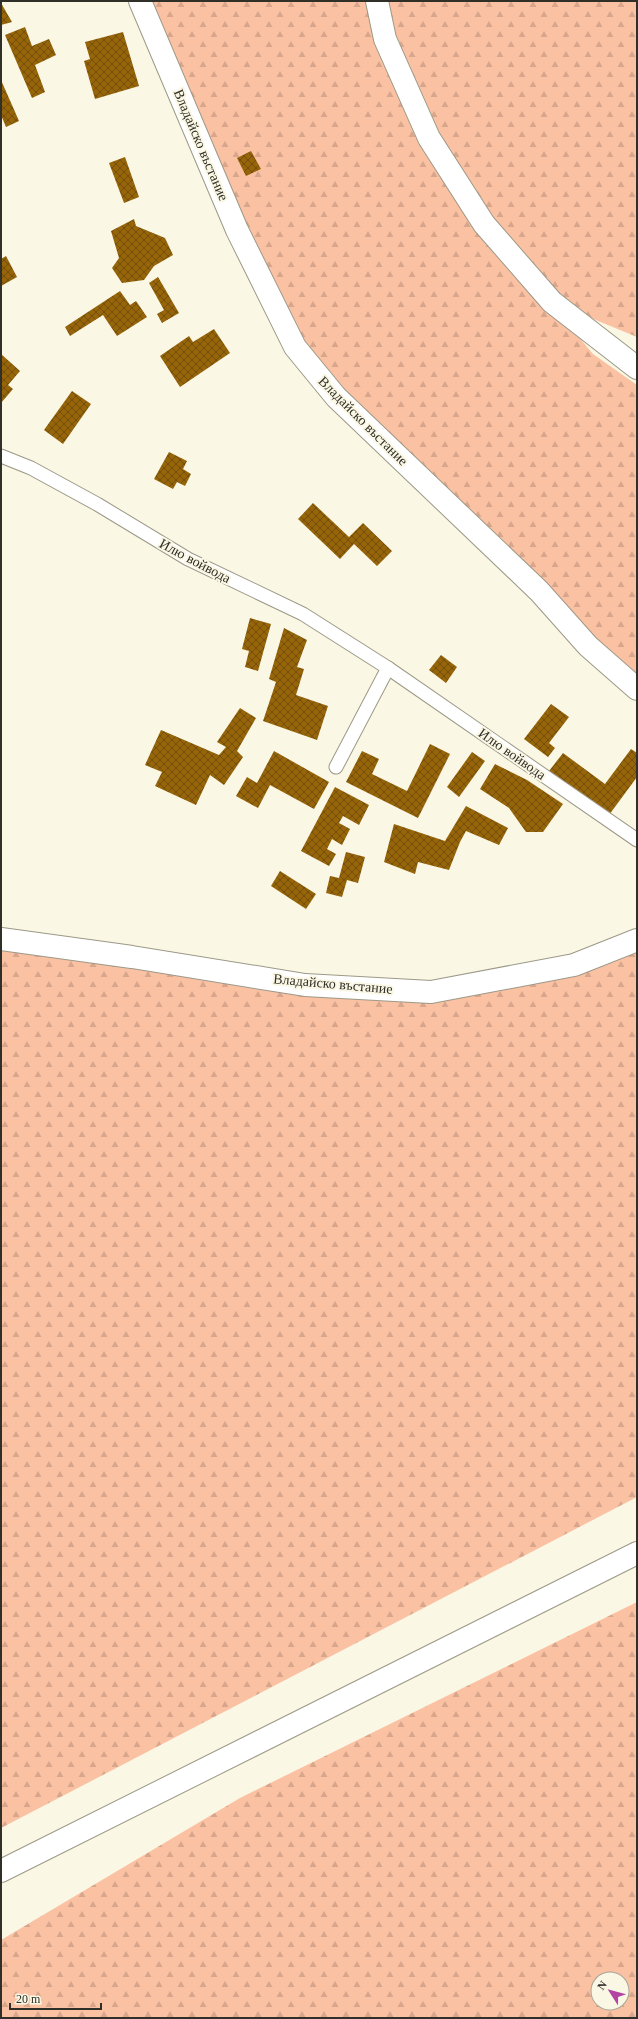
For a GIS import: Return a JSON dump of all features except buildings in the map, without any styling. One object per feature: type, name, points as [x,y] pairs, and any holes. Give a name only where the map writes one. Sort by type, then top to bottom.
[{"type":"street","name":"Владайско въстание","points":[[140,1],[236,230],[295,347],[336,397],[539,591],[588,646],[637,689]]},
{"type":"street","points":[[377,1],[385,39],[429,138],[484,224],[552,302],[637,368]]},
{"type":"street","name":"Владайско въстание","points":[[1,939],[132,957],[304,985],[432,992],[574,965],[637,940]]},
{"type":"street","points":[[1,1871],[637,1553]]},
{"type":"lane","name":"Илю войвода","points":[[1,456],[31,468],[90,500],[188,559],[303,614],[388,668],[637,840]]},
{"type":"lane","points":[[336,767],[388,668]]},
{"type":"green space","points":[[140,1],[637,1],[637,337],[552,302],[503,246],[593,354],[637,385],[637,689],[295,347]]},
{"type":"green space","points":[[1,939],[431,992],[637,940],[637,1497],[1,1828]]},
{"type":"green space","points":[[637,1602],[637,2018],[1,2018],[1,1940],[240,1798]]}]
